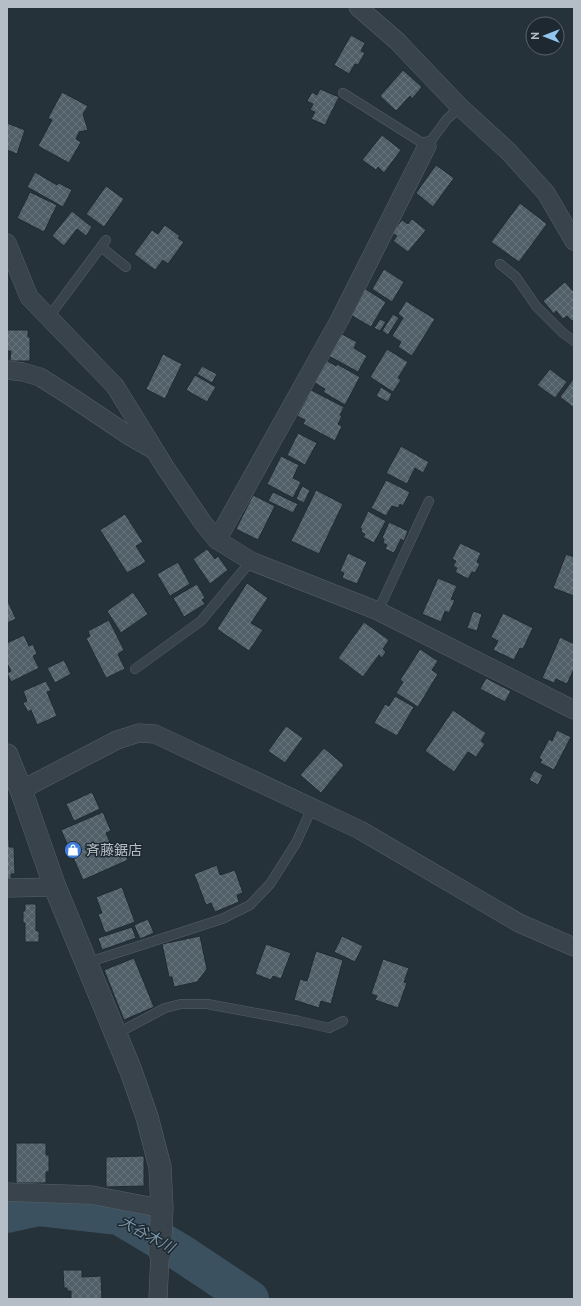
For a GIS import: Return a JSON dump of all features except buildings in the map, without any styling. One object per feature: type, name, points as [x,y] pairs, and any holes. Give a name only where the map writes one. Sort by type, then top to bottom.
[{"type":"street","points":[[358,7],[397,41],[460,107],[509,152],[546,193],[574,241]]},
{"type":"street","points":[[217,540],[340,319],[427,146]]},
{"type":"street","points":[[7,243],[29,297],[115,386],[155,450],[203,522],[217,540],[251,561],[378,610],[574,710]]},
{"type":"street","points":[[7,370],[23,372],[40,378],[130,436],[155,450]]},
{"type":"street","points":[[21,790],[117,740],[139,734],[154,734],[360,830],[519,923],[574,947]]},
{"type":"street","points":[[7,755],[56,887],[131,1071],[147,1117],[160,1168],[162,1217],[158,1299]]},
{"type":"street","points":[[7,888],[56,887]]},
{"type":"street","points":[[7,1192],[92,1195],[149,1206],[162,1217]]},
{"type":"lane","points":[[343,92],[427,146],[447,119],[460,107]]},
{"type":"lane","points":[[48,318],[103,243],[126,267]]},
{"type":"lane","points":[[500,264],[516,277],[536,306],[563,333],[574,341]]},
{"type":"lane","points":[[378,610],[430,501]]},
{"type":"lane","points":[[135,669],[201,621],[251,561]]},
{"type":"lane","points":[[86,963],[222,919],[250,905],[270,884],[296,843],[312,808]]},
{"type":"lane","points":[[116,1034],[165,1008],[181,1004],[207,1004],[329,1028],[343,1021]]},
{"type":"waterway","name":"大谷木川","points":[[7,1214],[39,1207],[119,1216],[181,1253],[250,1299]]},
{"type":"place","name":"斉藤鋸店","points":[[73,850]]}]
